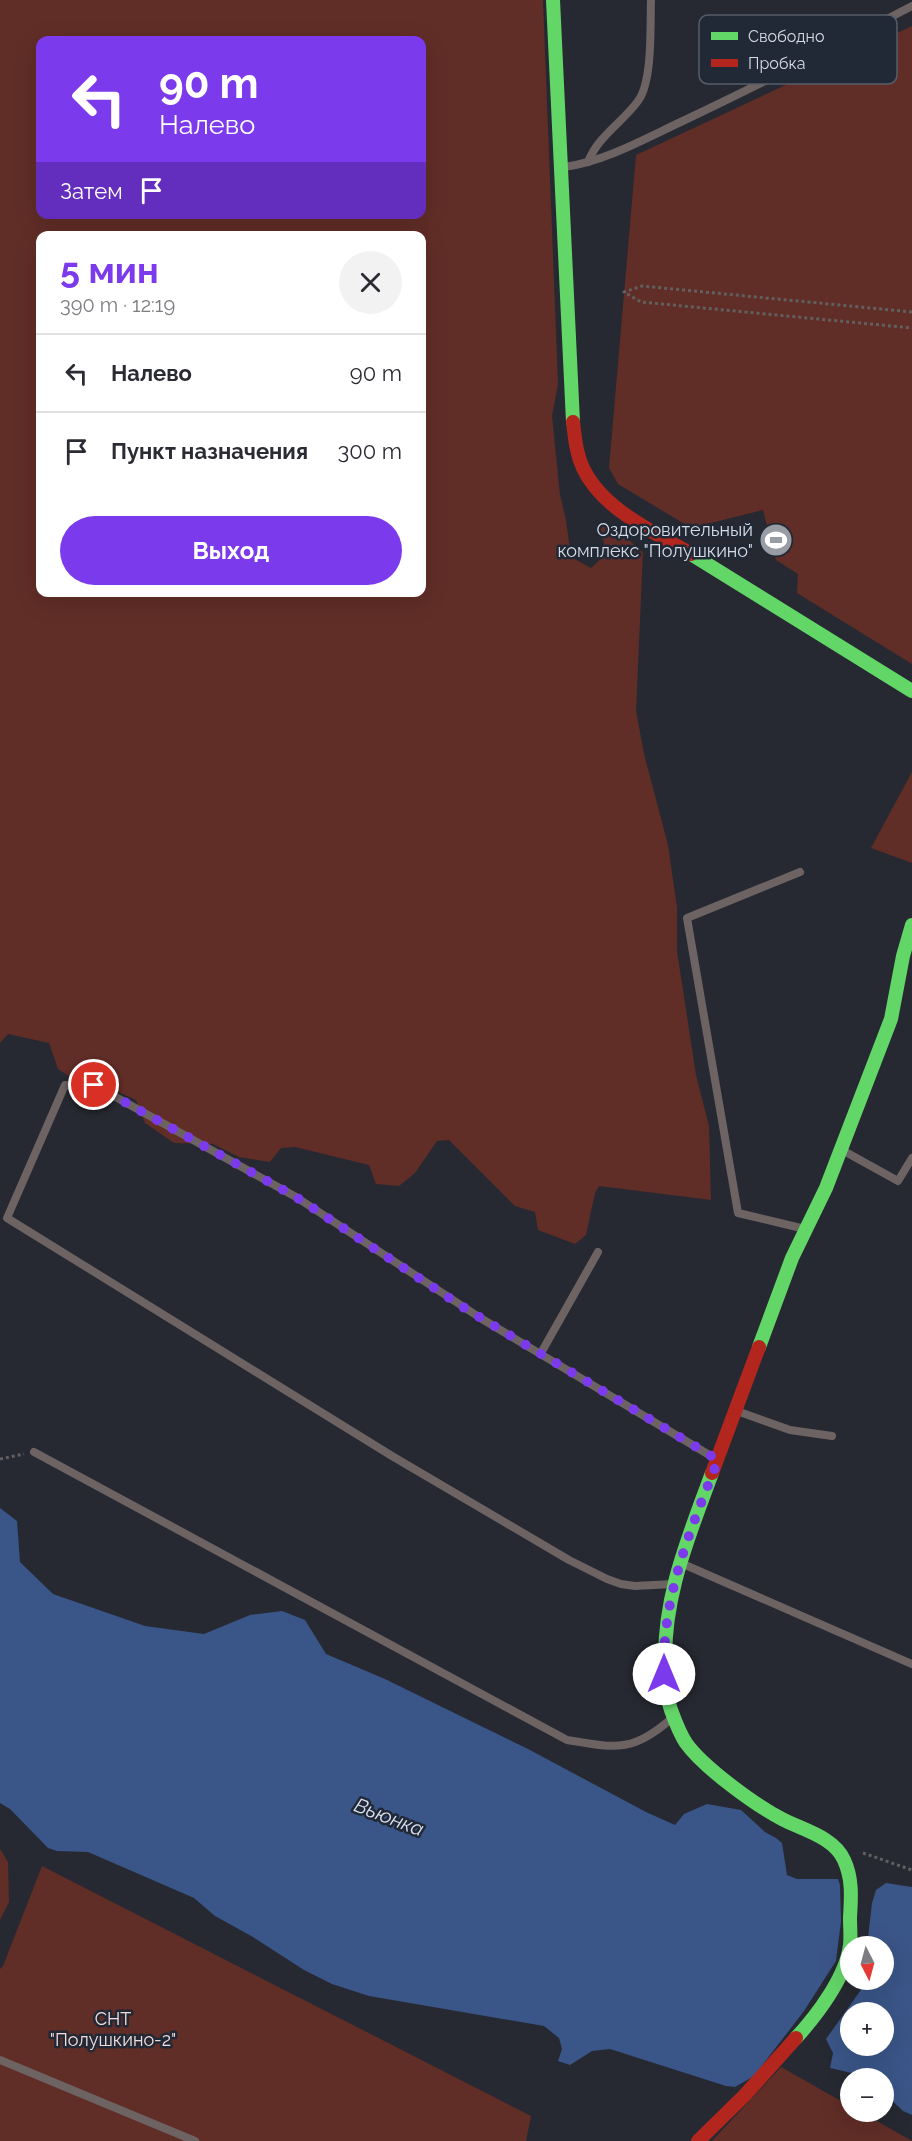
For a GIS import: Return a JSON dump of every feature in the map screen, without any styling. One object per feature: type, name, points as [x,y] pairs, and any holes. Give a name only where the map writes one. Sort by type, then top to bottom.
[{"type":"street","points":[[553,0],[573,423],[580,462],[590,481],[603,498],[628,516],[912,691]]},
{"type":"street","points":[[698,2141],[745,2095],[806,2027],[841,1976],[850,1946],[851,1884],[843,1859],[830,1842],[780,1818],[741,1793],[695,1754],[685,1742],[673,1717],[667,1694],[664,1653],[668,1612],[673,1584],[680,1563],[792,1258],[842,1149],[891,1019],[903,956],[912,925]]},
{"type":"lane","points":[[588,162],[598,143],[638,101],[646,86],[651,0]]},
{"type":"lane","points":[[895,15],[912,6]]},
{"type":"lane","points":[[561,167],[588,162],[631,146],[761,84]]},
{"type":"lane","points":[[800,872],[687,918],[738,1213],[806,1229]]},
{"type":"lane","points":[[673,1584],[635,1586],[621,1584],[568,1560],[392,1456],[7,1218],[65,1085],[94,1085],[296,1197],[427,1284],[718,1460]]},
{"type":"lane","points":[[842,1149],[898,1181],[912,1158]]},
{"type":"lane","points":[[541,1353],[598,1252]]},
{"type":"lane","points":[[736,1411],[790,1430],[832,1436]]},
{"type":"lane","points":[[34,1452],[567,1740],[612,1747],[630,1745],[654,1734],[673,1717]]},
{"type":"lane","points":[[680,1563],[912,1664]]},
{"type":"lane","points":[[0,2060],[195,2141]]},
{"type":"path","points":[[912,312],[642,286],[624,292],[641,302],[912,328]]},
{"type":"path","points":[[0,1459],[34,1452]]},
{"type":"path","points":[[861,1853],[912,1870]]},
{"type":"green space","points":[[0,0],[543,0],[558,384],[552,416],[560,495],[571,557],[591,568],[604,556],[604,542],[598,532],[603,526],[610,524],[643,552],[636,711],[644,754],[668,845],[677,907],[677,951],[696,1075],[709,1126],[711,1200],[599,1186],[595,1193],[586,1235],[575,1244],[538,1230],[535,1212],[515,1206],[449,1140],[437,1141],[415,1173],[399,1186],[376,1184],[369,1165],[295,1147],[281,1148],[270,1162],[239,1157],[213,1144],[174,1143],[145,1123],[136,1100],[114,1090],[84,1086],[58,1069],[49,1043],[8,1034],[0,1043]]},
{"type":"green space","name":"Оздоровительный комплекс \"Полушкино\"","points":[[912,26],[912,664],[797,593],[798,574],[776,560],[763,510],[691,528],[618,484],[609,468],[636,155],[788,84],[897,84],[897,33]]},
{"type":"green space","points":[[912,772],[912,863],[871,848]]},
{"type":"green space","points":[[0,1849],[8,1862],[9,1902],[0,1920]]},
{"type":"green space","name":"СНТ \"Полушкино-2\"","points":[[42,1866],[531,2116],[526,2141],[0,2141],[0,1969]]},
{"type":"green space","points":[[781,2067],[840,2100],[840,2122],[879,2122],[912,2141],[712,2141]]},
{"type":"water","name":"Вьюнка","points":[[0,1508],[17,1521],[20,1562],[53,1594],[145,1626],[204,1634],[250,1615],[282,1611],[305,1620],[326,1654],[385,1679],[528,1749],[675,1825],[684,1814],[707,1804],[741,1810],[765,1832],[782,1843],[787,1875],[797,1879],[838,1879],[841,1921],[836,1961],[804,2011],[754,2076],[735,2087],[610,2049],[592,2051],[570,2065],[558,2061],[562,2049],[559,2038],[544,2026],[369,1996],[332,1984],[304,1970],[215,1916],[194,1898],[88,1852],[57,1851],[48,1848],[10,1809],[0,1803]]},
{"type":"water","points":[[886,1883],[912,1887],[912,2115],[903,2111],[894,2102],[894,2068],[840,2068],[840,2070],[830,2068],[833,2053],[826,2039],[840,2019],[840,2056],[894,2056],[894,2002],[852,2002],[861,1990],[894,1990],[894,1936],[868,1936],[876,1890]]},
{"type":"traffic: fast","points":[[553,0],[573,422]]},
{"type":"traffic: fast","points":[[691,554],[912,691]]},
{"type":"traffic: fast","points":[[759,1347],[792,1258],[826,1188],[891,1019],[903,956],[912,925]]},
{"type":"traffic: fast","points":[[712,1473],[685,1547],[672,1597],[665,1649],[667,1693],[671,1710],[682,1736],[704,1763],[758,1805],[833,1845],[847,1867],[851,1896],[850,1942],[847,1957],[843,1970],[829,1995],[796,2038]]},
{"type":"traffic: jam","points":[[573,422],[576,445],[583,468],[603,496],[630,518],[691,554]]},
{"type":"traffic: jam","points":[[712,1473],[759,1347]]},
{"type":"traffic: jam","points":[[698,2141],[745,2095],[796,2038]]},
{"type":"place","name":"Оздоровительный комплекс \"Полушкино\"","points":[[776,540]]},
{"type":"route","points":[[94,1085],[296,1197],[466,1309],[718,1460],[673,1584],[665,1633],[664,1674]]}]
